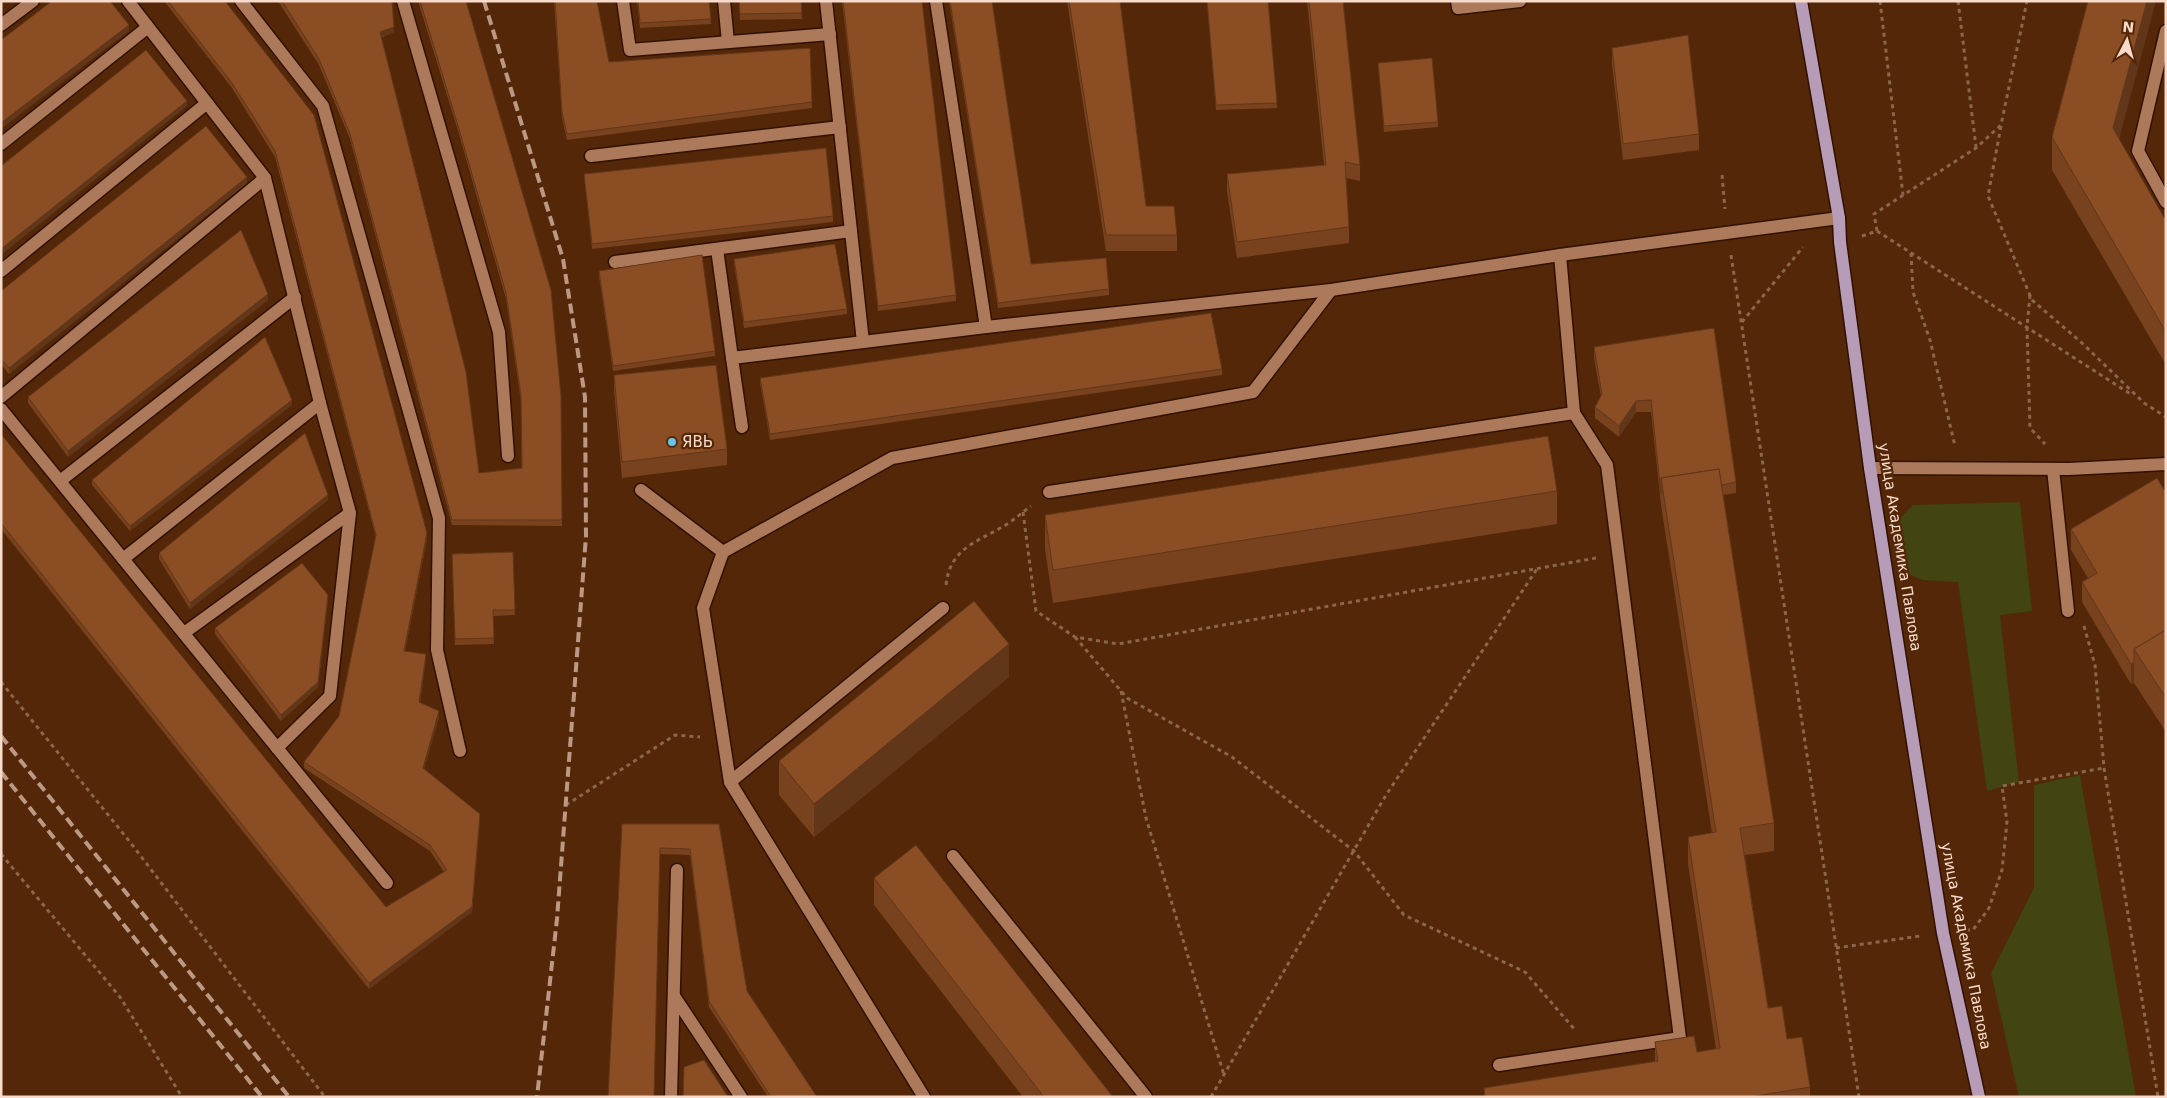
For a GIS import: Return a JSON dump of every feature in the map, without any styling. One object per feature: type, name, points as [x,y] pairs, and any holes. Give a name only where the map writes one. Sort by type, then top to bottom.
[{"type":"main road","name":"улица Академика Павлова","points":[[1801,1],[1839,218],[1840,242],[1870,468],[1943,933],[1978,1097]]},
{"type":"lane","points":[[1,25],[33,1]]},
{"type":"lane","points":[[128,1],[265,178],[320,403],[350,513],[330,696],[278,748]]},
{"type":"lane","points":[[241,1],[323,106],[439,518],[437,650],[460,751]]},
{"type":"lane","points":[[403,1],[499,332],[508,456]]},
{"type":"lane","points":[[624,1],[630,50],[830,34]]},
{"type":"lane","points":[[724,1],[728,42]]},
{"type":"lane","points":[[826,1],[863,342]]},
{"type":"lane","points":[[936,1],[986,326]]},
{"type":"lane","points":[[1457,1],[1458,8],[1520,1]]},
{"type":"lane","points":[[1,144],[148,27]]},
{"type":"lane","points":[[2166,31],[2138,151],[2166,202]]},
{"type":"lane","points":[[1,271],[206,103]]},
{"type":"lane","points":[[591,156],[840,127]]},
{"type":"lane","points":[[1,397],[265,178]]},
{"type":"lane","points":[[732,358],[986,326],[1331,290],[1560,255],[1839,218]]},
{"type":"lane","points":[[615,262],[851,231]]},
{"type":"lane","points":[[717,249],[742,427]]},
{"type":"lane","points":[[1499,1065],[1680,1038],[1607,465],[1574,413],[1560,255]]},
{"type":"lane","points":[[924,1097],[730,782],[703,608],[723,552],[892,458],[1253,392],[1331,290]]},
{"type":"lane","points":[[60,481],[295,297]]},
{"type":"lane","points":[[123,559],[320,403]]},
{"type":"lane","points":[[1,409],[388,883]]},
{"type":"lane","points":[[1049,492],[1574,413]]},
{"type":"lane","points":[[1870,468],[2053,469],[2166,464]]},
{"type":"lane","points":[[2053,469],[2068,610]]},
{"type":"lane","points":[[641,490],[723,552]]},
{"type":"lane","points":[[184,633],[350,513]]},
{"type":"lane","points":[[730,782],[943,608]]},
{"type":"lane","points":[[953,856],[1146,1097]]},
{"type":"lane","points":[[671,1097],[676,870]]},
{"type":"lane","points":[[674,996],[741,1097]]},
{"type":"path","points":[[1880,1],[1903,195]]},
{"type":"path","points":[[1958,1],[1976,148]]},
{"type":"path","points":[[2027,1],[1988,196],[2032,300],[2082,343],[2139,399]]},
{"type":"path","points":[[1874,214],[1976,148],[2001,125]]},
{"type":"path","points":[[1722,175],[1728,234],[1741,322],[1859,1097]]},
{"type":"path","points":[[1878,231],[2166,417]]},
{"type":"path","points":[[1741,322],[1803,246]]},
{"type":"path","points":[[1911,253],[1913,292],[1930,340],[1952,436],[1964,468]]},
{"type":"path","points":[[2030,295],[2027,327],[2030,428]]},
{"type":"path","points":[[943,608],[947,572],[966,546],[1004,526],[1049,492]]},
{"type":"path","points":[[1023,512],[1036,611],[1075,637],[1126,698],[1232,757],[1354,851],[1404,914],[1525,972],[1593,1051]]},
{"type":"path","points":[[1075,637],[1118,644],[1618,554]]},
{"type":"path","points":[[1211,1097],[1386,795],[1537,569]]},
{"type":"path","points":[[2083,622],[2095,665],[2104,768],[2158,1097]]},
{"type":"path","points":[[1,682],[130,842],[325,1097]]},
{"type":"path","points":[[1120,691],[1146,818],[1224,1075]]},
{"type":"path","points":[[566,805],[675,735],[723,738]]},
{"type":"path","points":[[1836,948],[1973,930],[1988,908],[2002,870],[2006,822],[2002,786],[2104,768]]},
{"type":"path","points":[[1,854],[120,997],[182,1097]]},
{"type":"shaded area","points":[[2020,502],[2032,611],[2000,615],[2019,782],[1987,791],[1958,582],[1923,580],[1905,573],[1894,559],[1893,538],[1896,522],[1913,505]]},
{"type":"shaded area","points":[[2080,775],[2136,1097],[2019,1097],[1991,973],[2034,888],[2034,785]]},
{"type":"building","points":[[52,1],[110,1],[129,25],[1,123],[1,40]]},
{"type":"building","points":[[168,1],[225,1],[314,115],[427,533],[404,651],[426,654],[419,702],[439,711],[423,768],[480,814],[472,907],[369,983],[1,523],[1,434],[386,907],[447,870],[430,845],[304,762],[339,716],[376,535],[275,151],[232,83]]},
{"type":"building","points":[[282,1],[392,1],[394,27],[380,32],[466,372],[479,473],[522,468],[521,396],[506,293],[420,1],[466,1],[551,290],[561,396],[562,520],[452,520],[350,134],[319,59]]},
{"type":"building","points":[[555,1],[597,1],[609,62],[810,48],[812,102],[567,134],[562,112]]},
{"type":"building","points":[[638,1],[709,1],[711,19],[640,23]]},
{"type":"building","points":[[739,1],[801,1],[802,13],[740,14]]},
{"type":"building","points":[[843,1],[922,1],[956,295],[878,306]]},
{"type":"building","points":[[950,1],[992,1],[1031,264],[1106,258],[1109,289],[998,303]]},
{"type":"building","points":[[1069,1],[1120,1],[1146,206],[1174,206],[1177,235],[1106,235]]},
{"type":"building","points":[[1207,1],[1268,1],[1277,103],[1216,105]]},
{"type":"building","points":[[1309,1],[1343,1],[1360,165],[1345,162],[1349,227],[1237,242],[1227,174],[1326,165]]},
{"type":"building","points":[[2088,1],[2147,1],[2113,128],[2166,221],[2166,332],[2052,137]]},
{"type":"building","points":[[1688,35],[1699,134],[1623,144],[1612,48]]},
{"type":"building","points":[[146,50],[187,101],[1,249],[1,166]]},
{"type":"building","points":[[1432,58],[1438,122],[1384,126],[1378,63]]},
{"type":"building","points":[[206,126],[247,177],[9,368],[1,359],[1,291]]},
{"type":"building","points":[[826,148],[833,216],[592,244],[584,174]]},
{"type":"building","points":[[241,230],[268,294],[68,451],[28,397]]},
{"type":"building","points":[[835,244],[847,309],[744,322],[734,259]]},
{"type":"building","points":[[702,255],[715,351],[613,366],[599,271]]},
{"type":"building","points":[[1211,313],[1222,369],[770,434],[760,378]]},
{"type":"building","points":[[1714,328],[1736,482],[1721,485],[1719,469],[1661,478],[1661,494],[1651,400],[1636,401],[1619,426],[1595,407],[1602,394],[1594,347]]},
{"type":"building","points":[[265,337],[292,400],[130,526],[92,480]]},
{"type":"building","points":[[716,365],[727,449],[622,462],[614,375]]},
{"type":"building","points":[[305,433],[328,495],[190,603],[159,553]]},
{"type":"building","points":[[1548,436],[1557,491],[1053,570],[1045,515]]},
{"type":"building","points":[[1719,469],[1774,823],[1740,828],[1768,1008],[1782,1006],[1787,1039],[1802,1037],[1810,1087],[1750,1097],[1485,1097],[1484,1088],[1658,1061],[1655,1042],[1694,1036],[1697,1052],[1720,1048],[1688,837],[1716,832],[1661,478]]},
{"type":"building","points":[[2157,478],[2166,493],[2166,630],[2134,649],[2134,662],[2131,664],[2082,582],[2097,573],[2071,529]]},
{"type":"building","points":[[513,552],[515,610],[493,610],[494,638],[455,639],[452,554]]},
{"type":"building","points":[[302,563],[328,595],[318,682],[281,715],[215,628]]},
{"type":"building","points":[[974,601],[1009,644],[814,804],[779,761]]},
{"type":"building","points":[[2166,630],[2166,698],[2134,649]]},
{"type":"building","points":[[622,824],[719,824],[747,991],[817,1097],[771,1097],[709,1001],[690,849],[660,848],[654,1097],[608,1097]]},
{"type":"building","points":[[916,845],[1113,1097],[1044,1097],[874,878]]},
{"type":"building","points":[[704,1060],[728,1097],[683,1097],[684,1067]]},
{"type":"railway","points":[[484,1],[563,259],[585,397],[586,536],[557,919],[537,1097]]},
{"type":"railway","points":[[1,736],[289,1097]]},
{"type":"railway","points":[[1,772],[262,1097]]},
{"type":"place","name":"ЯВЬ","points":[[672,442]]}]
